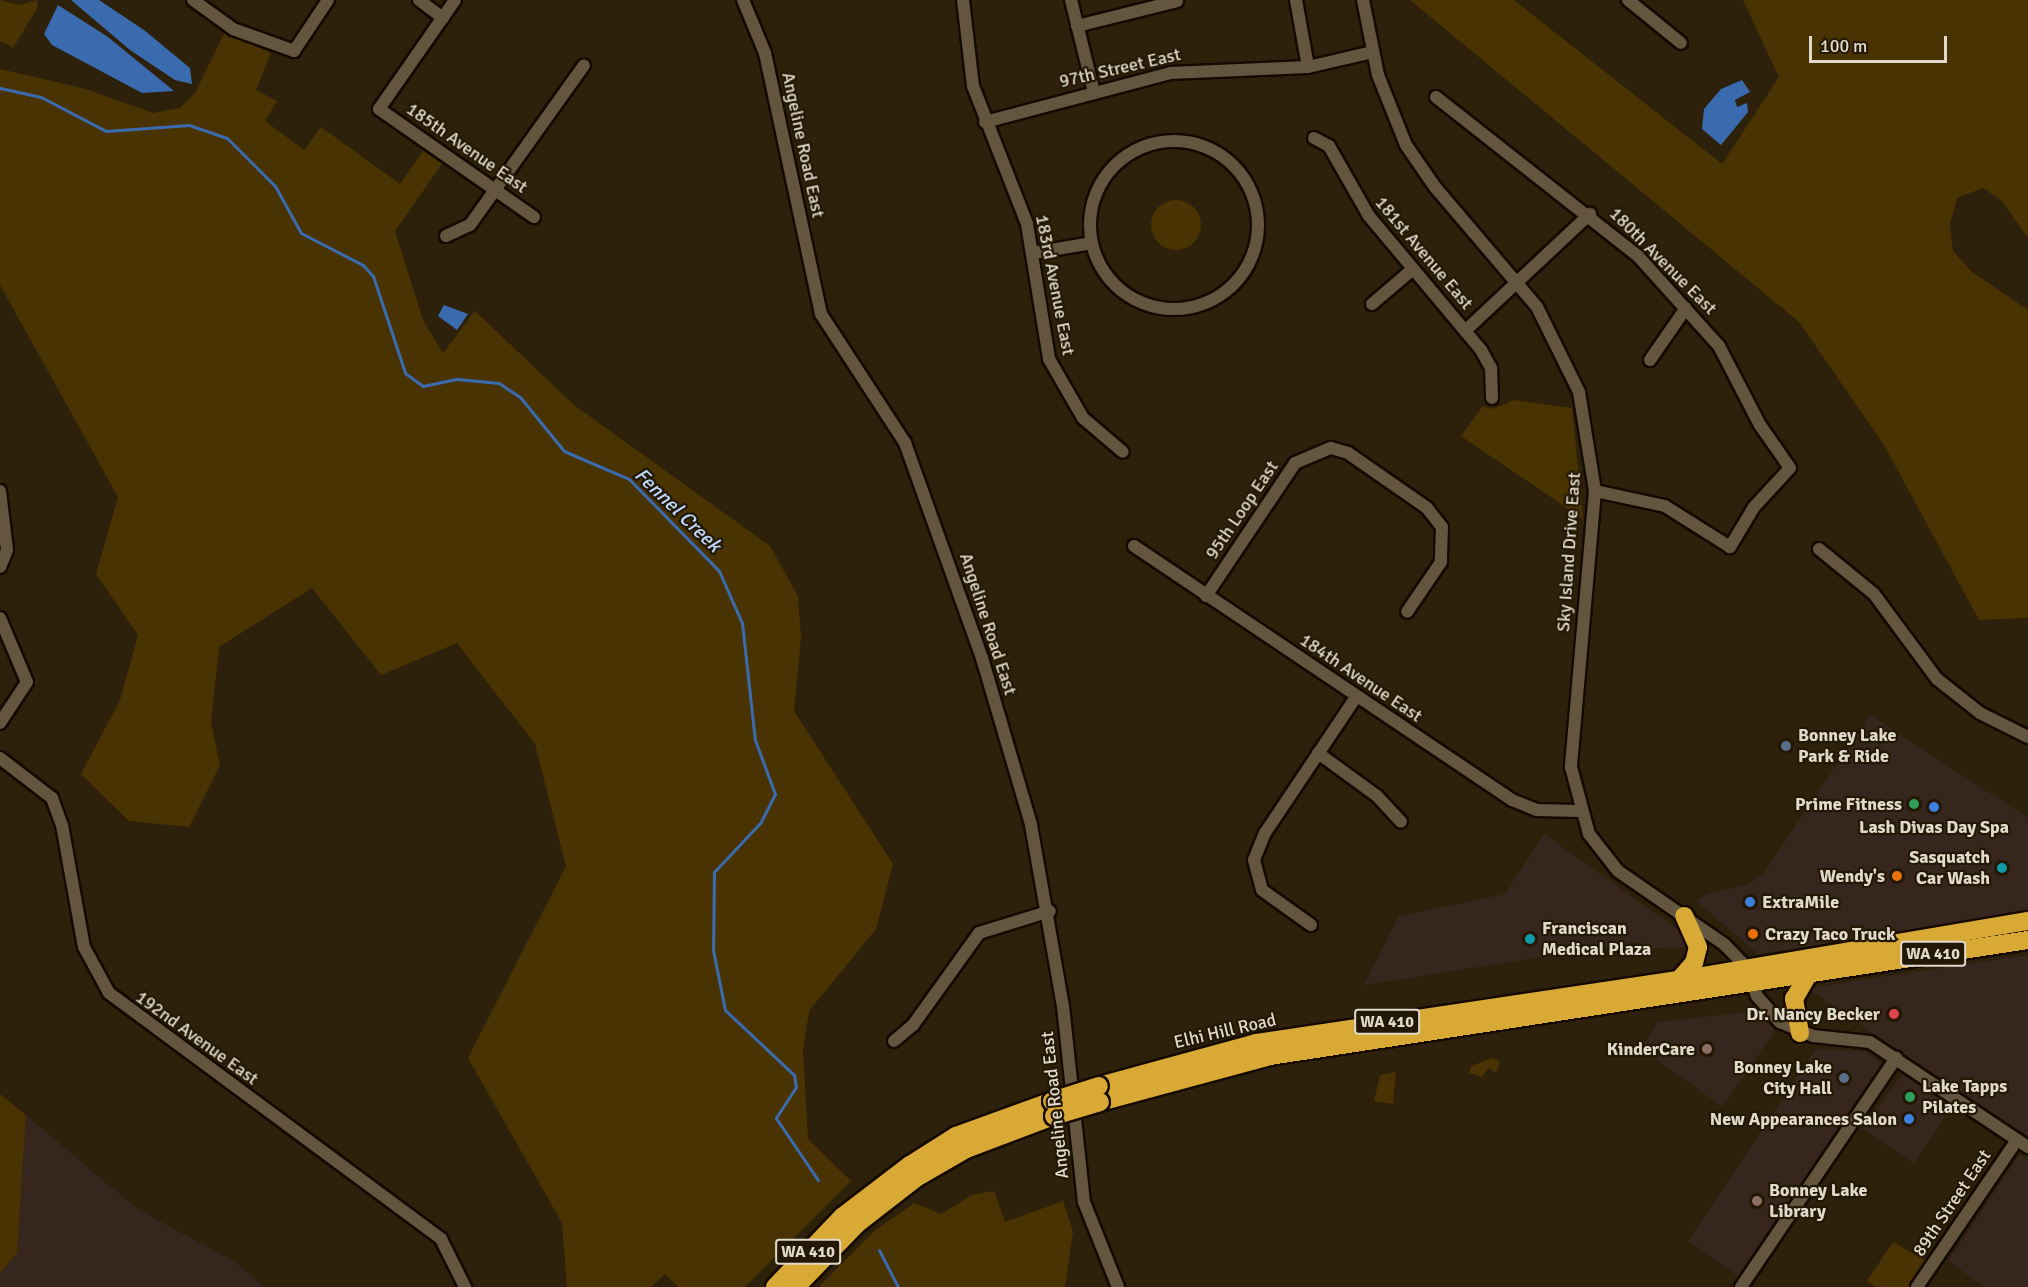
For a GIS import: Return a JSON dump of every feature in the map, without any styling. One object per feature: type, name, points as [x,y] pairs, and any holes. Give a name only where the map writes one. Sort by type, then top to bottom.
[{"type":"highway","points":[[1679,980],[1694,963],[1698,947],[1684,916]]},
{"type":"highway","name":"WA 410","points":[[1750,976],[2028,921]]},
{"type":"highway","name":"WA 410","points":[[1750,976],[1809,974],[2028,940]]},
{"type":"highway","points":[[1800,1033],[1794,999],[1809,974]]},
{"type":"highway","name":"Elhi Hill Road","points":[[774,1287],[842,1217],[910,1165],[956,1136],[1100,1094],[1256,1043],[1679,980],[1750,976]]},
{"type":"highway","name":"Elhi Hill Road","points":[[1100,1094],[1270,1056],[1750,976]]},
{"type":"highway","name":"Elhi Hill Road","points":[[796,1287],[857,1224],[916,1178],[966,1149],[1053,1108]]},
{"type":"street","points":[[193,0],[233,29],[294,51],[328,0]]},
{"type":"street","points":[[419,0],[442,18],[455,0]]},
{"type":"street","name":"Angeline Road East","points":[[743,0],[765,53],[796,183],[814,295],[835,339],[905,443],[927,498],[1027,810],[1050,911],[1084,1202],[1118,1287]]},
{"type":"street","name":"183rd Avenue East","points":[[963,0],[967,65],[986,122],[1023,213],[1033,253],[1041,326],[1059,381],[1083,418],[1123,452]]},
{"type":"street","points":[[1071,0],[1094,92]]},
{"type":"street","points":[[1296,0],[1308,67]]},
{"type":"street","name":"Sky Island Drive East","points":[[1363,0],[1386,102],[1420,167],[1520,285],[1556,338],[1579,392],[1595,491],[1572,729],[1579,811],[1589,834],[1618,871],[1684,916],[1750,976],[1772,1016],[1800,1033]]},
{"type":"street","points":[[1628,0],[1682,43]]},
{"type":"street","points":[[1077,26],[1177,1]]},
{"type":"street","name":"185th Avenue East","points":[[442,18],[379,109],[534,218]]},
{"type":"street","name":"97th Street East","points":[[986,122],[1094,92],[1190,70],[1308,67],[1373,52]]},
{"type":"street","points":[[446,236],[470,225],[584,65]]},
{"type":"street","name":"180th Avenue East","points":[[1436,97],[1590,214],[1686,308],[1719,346],[1760,425],[1790,468],[1754,507],[1730,547],[1665,506],[1595,491]]},
{"type":"street","name":"181st Avenue East","points":[[1314,138],[1329,146],[1356,199],[1466,330],[1491,368],[1492,398]]},
{"type":"street","points":[[1162,142],[1194,143],[1220,154],[1245,179],[1256,204],[1257,239],[1250,261],[1225,292],[1198,305],[1160,308],[1127,294],[1101,267],[1092,243],[1090,216],[1104,179],[1130,153],[1162,142]]},
{"type":"street","points":[[1466,330],[1520,285],[1590,214]]},
{"type":"street","points":[[1033,253],[1092,243]]},
{"type":"street","points":[[1372,304],[1413,269]]},
{"type":"street","points":[[1650,360],[1686,308]]},
{"type":"street","name":"95th Loop East","points":[[1206,596],[1295,463],[1331,448],[1348,453],[1427,508],[1442,527],[1441,562],[1407,612]]},
{"type":"street","points":[[0,491],[7,550],[0,567]]},
{"type":"street","name":"184th Avenue East","points":[[1134,546],[1356,697],[1524,807],[1579,811]]},
{"type":"street","points":[[1819,549],[1874,594],[1937,679],[1980,713],[2028,737]]},
{"type":"street","points":[[0,618],[27,682],[0,723]]},
{"type":"street","points":[[1311,925],[1262,890],[1254,860],[1265,833],[1356,697]]},
{"type":"street","points":[[1318,753],[1377,796],[1401,822]]},
{"type":"street","name":"192nd Avenue East","points":[[0,758],[52,798],[62,825],[84,947],[109,993],[441,1239],[465,1287]]},
{"type":"street","points":[[894,1041],[913,1025],[979,933],[1050,911]]},
{"type":"street","points":[[1800,1033],[1870,1042],[2028,1147]]},
{"type":"street","points":[[1741,1287],[1896,1058]]},
{"type":"street","name":"89th Street East","points":[[1917,1287],[2017,1140]]},
{"type":"shaded area","points":[[0,0],[19,5],[37,0],[38,7],[13,48],[0,41]]},
{"type":"shaded area","points":[[1410,0],[1514,0],[1722,164],[1779,77],[1743,0],[2028,0],[2028,238],[2001,200],[1983,188],[1957,198],[1950,224],[1953,251],[1972,272],[2028,310],[2028,618],[1979,620],[1884,445],[1799,322]]},
{"type":"shaded area","points":[[225,32],[271,53],[256,90],[277,101],[265,121],[304,150],[321,127],[400,184],[425,148],[444,161],[395,231],[423,320],[443,353],[475,311],[574,405],[770,546],[798,596],[801,637],[794,711],[893,864],[876,929],[809,1011],[803,1050],[808,1139],[851,1181],[745,1287],[678,1287],[665,1274],[651,1287],[567,1287],[562,1223],[468,1058],[566,866],[535,744],[457,643],[381,675],[312,588],[219,647],[211,723],[220,765],[189,827],[129,821],[81,774],[120,700],[138,635],[96,574],[118,497],[0,285],[0,69],[86,89],[153,113],[180,108],[195,93]]},
{"type":"shaded area","points":[[1171,200],[1181,200],[1194,207],[1201,220],[1201,230],[1194,243],[1181,250],[1171,250],[1162,246],[1155,239],[1151,230],[1151,220],[1155,211],[1162,204]]},
{"type":"shaded area","points":[[1514,400],[1572,408],[1583,519],[1461,436],[1483,406],[1493,409]]},
{"type":"shaded area","points":[[1870,715],[2028,818],[2028,912],[1758,954],[1696,901],[1708,893],[1748,885],[1763,874]]},
{"type":"shaded area","points":[[1544,834],[1680,931],[1687,947],[1639,949],[1638,942],[1364,985],[1399,916],[1505,894]]},
{"type":"shaded area","points":[[2028,955],[2028,1139],[1807,988]]},
{"type":"shaded area","points":[[1748,1012],[1776,1029],[1723,1107],[1641,1049],[1658,1022]]},
{"type":"shaded area","points":[[1816,1049],[1868,1052],[1881,1065],[1738,1276],[1688,1241]]},
{"type":"shaded area","points":[[1493,1058],[1500,1062],[1496,1073],[1489,1068],[1482,1077],[1469,1073],[1471,1066]]},
{"type":"shaded area","points":[[1396,1072],[1393,1104],[1374,1101],[1380,1075]]},
{"type":"shaded area","points":[[1904,1072],[1953,1105],[1914,1163],[1862,1129]]},
{"type":"shaded area","points":[[0,1094],[26,1115],[17,1253],[0,1273]]},
{"type":"shaded area","points":[[26,1115],[137,1209],[237,1263],[263,1287],[0,1287],[0,1273],[17,1253]]},
{"type":"shaded area","points":[[2020,1154],[2028,1159],[2028,1287],[1985,1287],[1948,1261]]},
{"type":"shaded area","points":[[994,1191],[1005,1222],[1063,1201],[1073,1232],[1065,1287],[819,1287],[873,1232],[914,1203],[941,1214],[972,1195]]},
{"type":"shaded area","points":[[1893,1242],[1926,1261],[1909,1287],[1876,1287],[1867,1281]]},
{"type":"water","points":[[71,0],[99,0],[144,30],[190,68],[192,84],[175,80],[130,50]]},
{"type":"water","points":[[58,5],[108,37],[174,91],[142,93],[52,45],[44,34]]},
{"type":"water","points":[[1742,80],[1750,92],[1735,100],[1737,107],[1747,103],[1748,112],[1721,145],[1702,129],[1704,109],[1721,89]]},
{"type":"water","points":[[444,305],[468,314],[457,330],[438,316]]},
{"type":"waterway","name":"Fennel Creek","points":[[0,88],[41,97],[106,131],[189,125],[227,138],[275,186],[301,233],[363,265],[373,276],[405,373],[423,386],[457,379],[499,383],[520,397],[564,451],[629,479],[719,571],[742,623],[755,740],[775,794],[761,822],[714,872],[713,950],[725,1010],[794,1075],[796,1087],[776,1118],[818,1180]]},
{"type":"waterway","name":"Fennel Creek","points":[[879,1250],[898,1287]]},
{"type":"place","name":"Bonney Lake Park & Ride","points":[[1786,746]]},
{"type":"place","name":"Prime Fitness","points":[[1914,804]]},
{"type":"place","name":"Lash Divas Day Spa","points":[[1934,807]]},
{"type":"place","name":"Sasquatch Car Wash","points":[[2002,868]]},
{"type":"place","name":"Wendy's","points":[[1897,876]]},
{"type":"place","name":"ExtraMile","points":[[1750,902]]},
{"type":"place","name":"Crazy Taco Truck","points":[[1753,934]]},
{"type":"place","name":"Franciscan Medical Plaza","points":[[1530,939]]},
{"type":"place","name":"Dr. Nancy Becker","points":[[1894,1014]]},
{"type":"place","name":"KinderCare","points":[[1707,1049]]},
{"type":"place","name":"Bonney Lake City Hall","points":[[1844,1078]]},
{"type":"place","name":"Lake Tapps Pilates","points":[[1910,1097]]},
{"type":"place","name":"New Appearances Salon","points":[[1909,1119]]},
{"type":"place","name":"Bonney Lake Library","points":[[1757,1201]]}]
